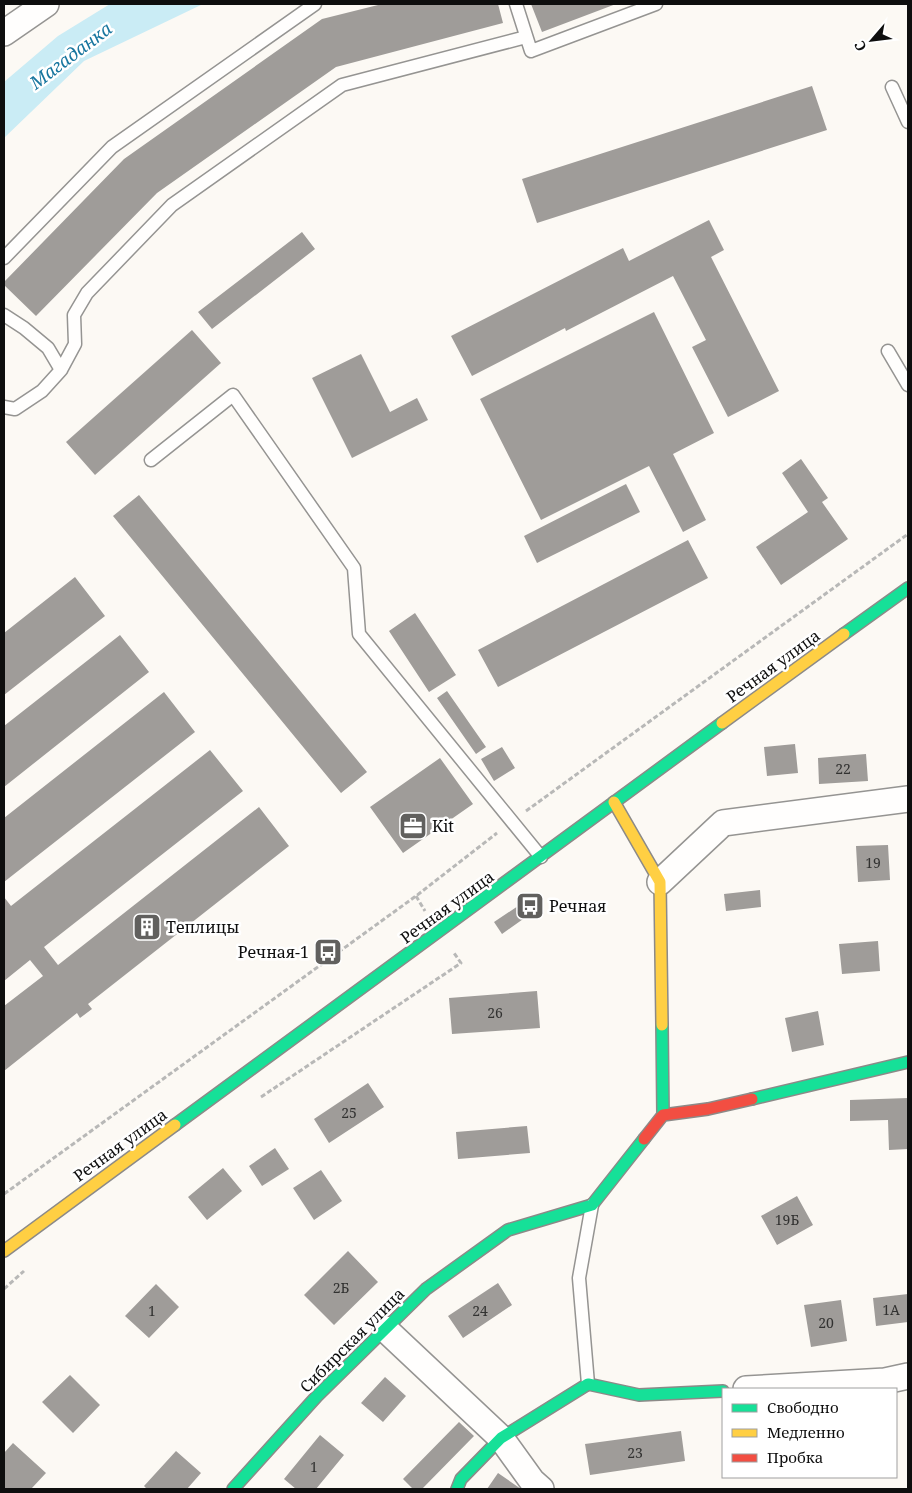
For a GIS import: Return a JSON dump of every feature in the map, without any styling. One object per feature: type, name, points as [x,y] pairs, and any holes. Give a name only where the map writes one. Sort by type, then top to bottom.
[{"type":"street","points":[[4,33],[46,4]]},
{"type":"street","name":"Речная улица","points":[[4,1251],[908,588]]},
{"type":"street","points":[[660,882],[722,823],[908,799]]},
{"type":"street","points":[[592,1205],[662,1115],[660,882],[614,802]]},
{"type":"street","points":[[662,1115],[708,1109],[908,1062]]},
{"type":"street","name":"Сибирская улица","points":[[233,1489],[317,1396],[426,1289],[508,1230],[592,1205]]},
{"type":"street","points":[[385,1329],[501,1438],[532,1481],[541,1489]]},
{"type":"street","points":[[763,1388],[885,1381],[908,1376]]},
{"type":"street","points":[[457,1489],[461,1479],[501,1438],[588,1384],[639,1395],[722,1390]]},
{"type":"lane","points":[[4,258],[112,147],[315,4]]},
{"type":"lane","points":[[516,4],[532,50],[656,4]]},
{"type":"lane","points":[[4,407],[15,409],[42,391],[61,370],[75,344],[74,315],[87,293],[172,205],[342,85],[526,37]]},
{"type":"lane","points":[[892,87],[908,122]]},
{"type":"lane","points":[[4,315],[24,328],[48,348],[61,370]]},
{"type":"lane","points":[[888,351],[908,385]]},
{"type":"lane","points":[[151,460],[233,395],[354,568],[358,634],[541,857]]},
{"type":"lane","points":[[588,1384],[579,1278],[592,1205]]},
{"type":"path","points":[[4,1194],[416,896],[512,821],[908,534]]},
{"type":"path","points":[[255,1101],[461,963]]},
{"type":"path","points":[[4,1289],[25,1270]]},
{"type":"water","name":"Магаданка","points":[[110,4],[203,4],[84,61],[4,138],[4,82],[58,36]]},
{"type":"building","points":[[382,4],[498,4],[503,23],[336,67],[157,193],[36,316],[4,285],[4,282],[124,159],[322,19]]},
{"type":"building","points":[[531,4],[616,4],[542,32]]},
{"type":"building","points":[[812,86],[827,130],[537,223],[522,179]]},
{"type":"building","points":[[709,220],[724,250],[711,257],[779,391],[728,417],[692,347],[706,340],[673,276],[566,331],[565,328],[472,376],[451,336],[623,248],[629,261]]},
{"type":"building","points":[[302,232],[315,249],[212,329],[198,312]]},
{"type":"building","points":[[654,312],[714,433],[673,454],[706,520],[683,532],[649,466],[541,520],[480,399]]},
{"type":"building","points":[[192,330],[221,363],[95,475],[66,442]]},
{"type":"building","points":[[361,354],[390,412],[417,398],[428,420],[352,458],[312,378]]},
{"type":"building","points":[[801,459],[828,498],[822,502],[848,539],[781,585],[756,547],[808,512],[782,473]]},
{"type":"building","points":[[626,484],[640,512],[537,563],[524,536]]},
{"type":"building","points":[[139,495],[367,772],[341,793],[113,516]]},
{"type":"building","points":[[688,540],[708,578],[498,687],[478,650]]},
{"type":"building","points":[[75,577],[105,616],[4,695],[4,633]]},
{"type":"building","points":[[415,613],[456,675],[429,692],[389,631]]},
{"type":"building","points":[[120,635],[149,672],[4,787],[4,726]]},
{"type":"building","points":[[447,691],[486,747],[476,754],[437,698]]},
{"type":"building","points":[[164,692],[195,732],[4,882],[4,818]]},
{"type":"building","points":[[795,744],[798,773],[767,776],[764,747]]},
{"type":"building","points":[[502,747],[515,768],[494,781],[481,759]]},
{"type":"building","name":"Теплицы","points":[[210,750],[243,791],[44,947],[58,965],[259,807],[289,846],[88,1004],[92,1009],[80,1018],[77,1013],[4,1071],[4,1006],[43,976],[30,960],[4,981],[4,897],[11,906]]},
{"type":"building","points":[[866,754],[868,781],[819,784],[818,758]]},
{"type":"building","points":[[440,758],[473,804],[403,853],[370,807]]},
{"type":"building","points":[[888,845],[890,880],[858,882],[856,846]]},
{"type":"building","points":[[760,890],[761,907],[726,911],[724,894]]},
{"type":"building","points":[[518,906],[526,917],[502,934],[494,922]]},
{"type":"building","points":[[878,941],[880,971],[842,974],[839,944]]},
{"type":"building","points":[[537,991],[540,1028],[452,1034],[449,998]]},
{"type":"building","points":[[818,1011],[824,1045],[792,1052],[785,1018]]},
{"type":"building","points":[[368,1083],[384,1107],[329,1143],[314,1119]]},
{"type":"building","points":[[908,1098],[908,1149],[889,1150],[888,1120],[850,1121],[850,1100]]},
{"type":"building","points":[[527,1126],[530,1153],[458,1159],[456,1132]]},
{"type":"building","points":[[275,1148],[289,1169],[262,1186],[249,1166]]},
{"type":"building","points":[[223,1168],[242,1191],[207,1220],[188,1197]]},
{"type":"building","points":[[321,1170],[342,1201],[314,1220],[293,1188]]},
{"type":"building","points":[[797,1196],[813,1225],[777,1245],[761,1216]]},
{"type":"building","points":[[348,1251],[378,1282],[334,1325],[304,1295]]},
{"type":"building","points":[[498,1283],[512,1305],[463,1338],[448,1316]]},
{"type":"building","points":[[156,1284],[179,1307],[149,1338],[125,1316]]},
{"type":"building","points":[[908,1294],[908,1322],[876,1326],[873,1298]]},
{"type":"building","points":[[841,1300],[847,1341],[811,1347],[804,1305]]},
{"type":"building","points":[[70,1375],[100,1405],[73,1433],[42,1402]]},
{"type":"building","points":[[385,1377],[406,1396],[383,1422],[361,1403]]},
{"type":"building","points":[[459,1422],[474,1436],[422,1489],[413,1489],[403,1479]]},
{"type":"building","points":[[681,1431],[685,1461],[590,1475],[585,1444]]},
{"type":"building","points":[[320,1435],[344,1455],[316,1489],[296,1489],[284,1479]]},
{"type":"building","points":[[13,1443],[46,1473],[31,1489],[4,1489],[4,1453]]},
{"type":"building","points":[[176,1451],[201,1473],[187,1489],[147,1489],[144,1486]]},
{"type":"building","points":[[498,1473],[521,1489],[487,1489]]},
{"type":"traffic: fast","points":[[844,634],[908,588]]},
{"type":"traffic: fast","points":[[175,1125],[722,723]]},
{"type":"traffic: fast","points":[[662,1025],[663,1115]]},
{"type":"traffic: fast","points":[[752,1099],[908,1062]]},
{"type":"traffic: fast","points":[[233,1489],[317,1396],[426,1289],[508,1230],[592,1205],[644,1139]]},
{"type":"traffic: fast","points":[[457,1489],[461,1479],[501,1438],[588,1384],[639,1395],[722,1391]]},
{"type":"traffic: slow","points":[[722,723],[844,634]]},
{"type":"traffic: slow","points":[[614,802],[660,882],[662,1025]]},
{"type":"traffic: slow","points":[[4,1251],[175,1125]]},
{"type":"traffic: jam","points":[[644,1139],[663,1115],[708,1109],[752,1099]]},
{"type":"place","name":"Kit","points":[[413,826]]},
{"type":"place","name":"Речная","points":[[530,906]]},
{"type":"place","name":"Теплицы","points":[[147,927]]},
{"type":"place","name":"Речная-1","points":[[328,952]]}]
